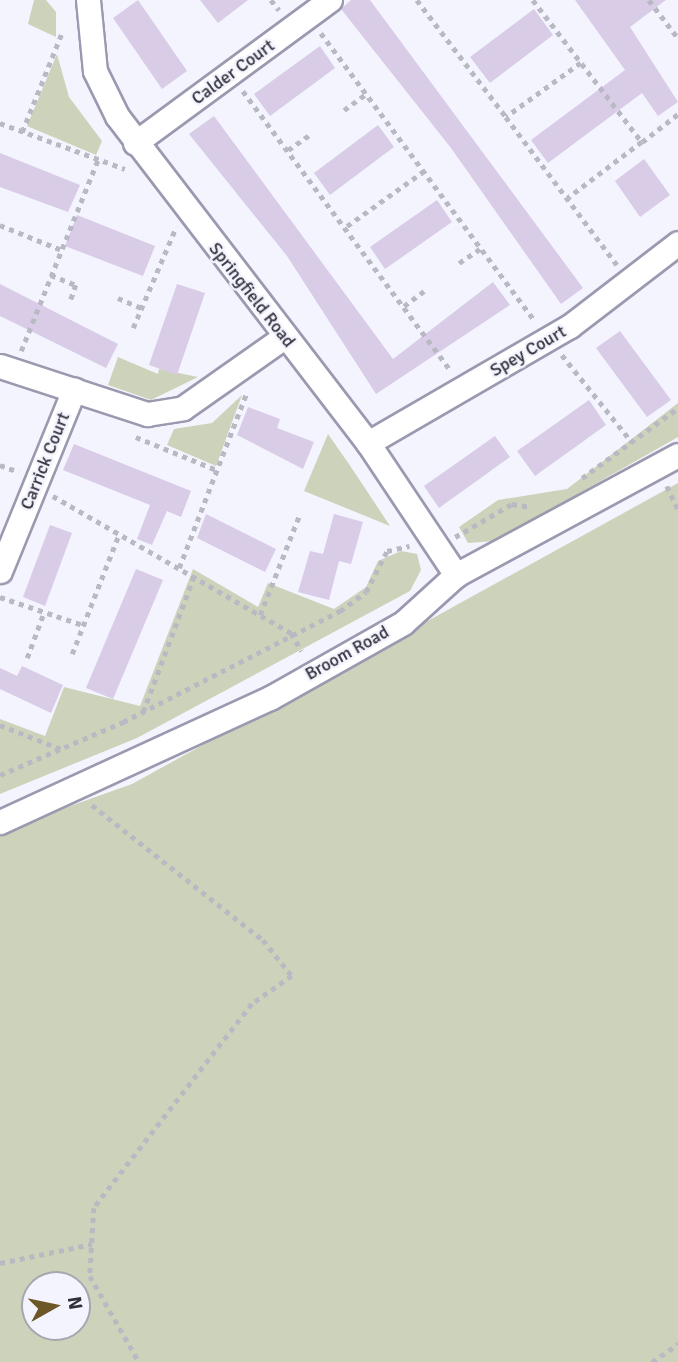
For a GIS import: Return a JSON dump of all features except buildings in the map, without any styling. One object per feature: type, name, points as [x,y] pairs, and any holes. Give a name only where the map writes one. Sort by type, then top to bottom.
[{"type":"street","name":"Springfield Road","points":[[88,0],[95,71],[135,143],[368,443],[456,575]]},
{"type":"street","name":"Calder Court","points":[[135,143],[330,0]]},
{"type":"street","name":"Spey Court","points":[[368,443],[549,338],[678,243]]},
{"type":"street","name":"Carrick Court","points":[[0,366],[147,414],[183,408],[284,337]]},
{"type":"street","name":"Carrick Court","points":[[0,571],[74,390]]},
{"type":"street","name":"Broom Road","points":[[0,822],[75,791],[270,698],[403,622],[456,575],[678,456]]},
{"type":"path","points":[[417,0],[621,270],[611,278]]},
{"type":"path","points":[[533,0],[642,142]]},
{"type":"path","points":[[649,0],[678,38]]},
{"type":"path","points":[[308,16],[549,338],[632,442]]},
{"type":"path","points":[[22,132],[61,35]]},
{"type":"path","points":[[506,117],[581,63]]},
{"type":"path","points":[[230,74],[346,226],[463,388]]},
{"type":"path","points":[[344,110],[366,94]]},
{"type":"path","points":[[568,198],[678,114]]},
{"type":"path","points":[[0,123],[125,169]]},
{"type":"path","points":[[288,150],[311,134]]},
{"type":"path","points":[[20,351],[98,159]]},
{"type":"path","points":[[346,226],[424,171]]},
{"type":"path","points":[[133,328],[184,206]]},
{"type":"path","points":[[0,225],[62,250]]},
{"type":"path","points":[[459,263],[481,248]]},
{"type":"path","points":[[51,275],[76,285],[69,302]]},
{"type":"path","points":[[404,306],[424,291]]},
{"type":"path","points":[[118,298],[141,308]]},
{"type":"path","points":[[179,568],[249,387]]},
{"type":"path","points":[[578,481],[678,408]]},
{"type":"path","points":[[123,432],[217,470]]},
{"type":"path","points":[[0,465],[37,479],[45,492],[291,633],[302,651]]},
{"type":"path","points":[[0,775],[143,712],[366,592],[387,551],[433,542],[478,528],[512,504],[540,506]]},
{"type":"path","points":[[260,615],[299,516]]},
{"type":"path","points":[[72,654],[119,534]]},
{"type":"path","points":[[143,712],[194,576]]},
{"type":"path","points":[[0,597],[83,625]]},
{"type":"path","points":[[27,658],[44,612]]},
{"type":"path","points":[[0,725],[62,749]]},
{"type":"path","points":[[75,791],[263,940],[292,976],[252,1004],[94,1208],[90,1276],[139,1362]]},
{"type":"path","points":[[0,1263],[92,1244]]},
{"type":"path","points":[[652,1362],[678,1344]]},
{"type":"green space","points":[[34,0],[46,0],[56,12],[56,37],[28,24]]},
{"type":"green space","points":[[57,54],[69,97],[102,141],[96,155],[27,126]]},
{"type":"green space","points":[[118,357],[158,374],[159,369],[198,377],[151,400],[108,385]]},
{"type":"green space","points":[[242,395],[216,466],[167,445],[174,429],[212,423]]},
{"type":"green space","points":[[678,403],[678,437],[495,541],[468,543],[459,527],[498,500],[567,489]]},
{"type":"green space","points":[[328,434],[351,467],[390,526],[304,491]]},
{"type":"green space","points":[[678,483],[678,1362],[0,1362],[0,831],[132,784]]},
{"type":"green space","points":[[401,551],[417,554],[421,570],[410,591],[137,738],[0,794],[0,719],[45,736],[64,687],[140,706],[193,569],[258,607],[268,583],[334,609],[366,587],[378,561]]}]
